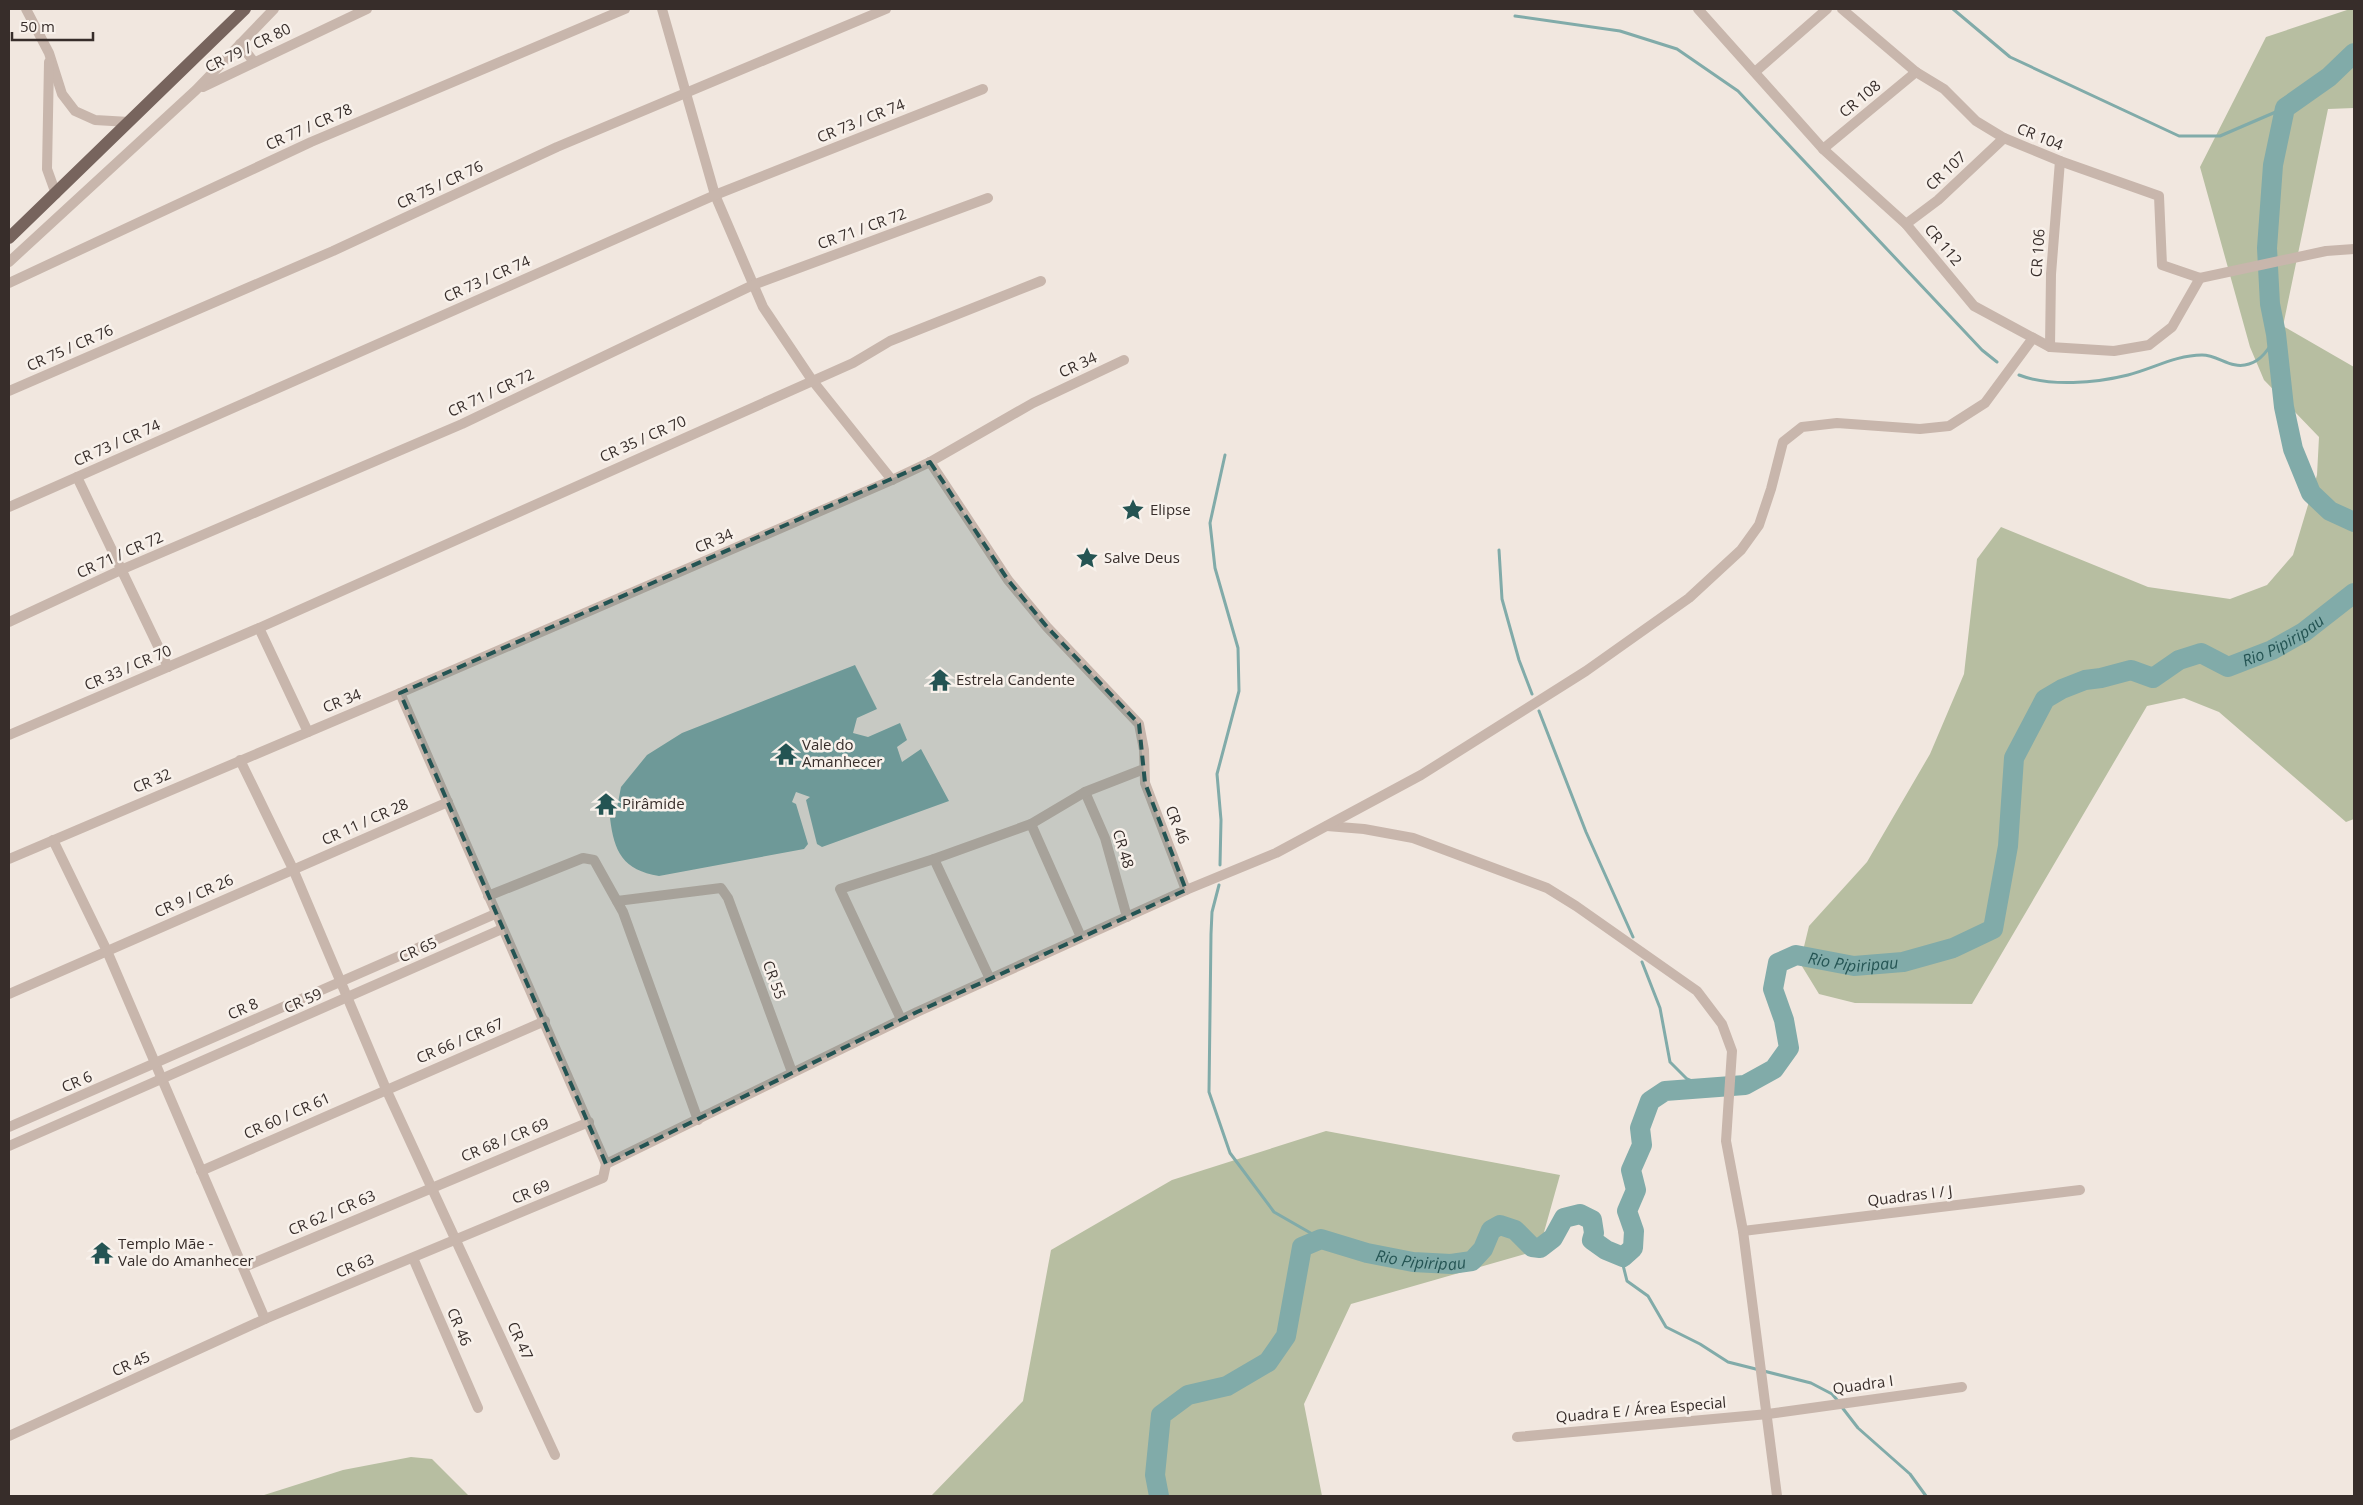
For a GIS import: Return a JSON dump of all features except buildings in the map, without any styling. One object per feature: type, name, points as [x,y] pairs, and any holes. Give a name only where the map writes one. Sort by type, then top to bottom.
[{"type":"main road","points":[[9,238],[245,9]]},
{"type":"street","points":[[26,9],[49,54],[62,94],[75,111],[95,120],[129,122]]},
{"type":"street","points":[[9,262],[196,90],[274,9]]},
{"type":"street","name":"CR 79 / CR 80","points":[[196,90],[366,9]]},
{"type":"street","name":"CR 77 / CR 78","points":[[9,283],[310,142],[625,9]]},
{"type":"street","points":[[662,9],[715,195],[753,285],[764,307],[812,380],[892,480]]},
{"type":"street","name":"CR 75 / CR 76","points":[[9,392],[332,251],[557,148],[886,9]]},
{"type":"street","name":"CR 112","points":[[1698,9],[1823,149],[1906,224],[1974,306],[2050,347],[2114,351],[2149,345],[2172,327],[2200,278]]},
{"type":"street","points":[[1755,72],[1827,9]]},
{"type":"street","name":"CR 104","points":[[1842,9],[1916,72],[1944,89],[1976,120],[2004,138],[2060,161],[2159,196],[2162,265],[2200,278]]},
{"type":"street","points":[[240,44],[254,62]]},
{"type":"street","points":[[49,54],[47,169],[56,194]]},
{"type":"street","name":"CR 108","points":[[1823,149],[1916,72]]},
{"type":"street","name":"CR 73 / CR 74","points":[[9,507],[715,195],[983,89]]},
{"type":"street","name":"CR 107","points":[[1906,224],[1938,200],[2004,138]]},
{"type":"street","name":"CR 106","points":[[2050,347],[2051,274],[2060,161]]},
{"type":"street","name":"CR 71 / CR 72","points":[[9,622],[123,569],[462,424],[753,285],[988,198]]},
{"type":"street","points":[[2200,278],[2257,267],[2326,250],[2354,250]]},
{"type":"street","name":"CR 35 / CR 70","points":[[259,628],[853,363],[890,341],[1041,281]]},
{"type":"street","points":[[400,693],[495,914],[545,1020],[606,1164],[901,1019],[1186,890],[1276,854],[1421,775],[1578,676],[1689,598],[1741,550],[1759,524],[1771,489],[1783,442],[1802,427],[1837,423],[1920,429],[1949,426],[1984,403],[2034,338]]},
{"type":"street","name":"CR 34","points":[[308,732],[892,480],[930,462],[1033,403],[1124,360]]},
{"type":"street","name":"CR 46","points":[[930,462],[1014,586],[1047,627],[1139,724],[1144,750],[1145,783],[1186,890]]},
{"type":"street","points":[[78,477],[168,666]]},
{"type":"street","points":[[259,628],[308,732]]},
{"type":"street","name":"CR 33 / CR 70","points":[[9,735],[259,628]]},
{"type":"street","name":"CR 32","points":[[9,860],[308,732]]},
{"type":"street","name":"CR 47","points":[[240,760],[293,869],[386,1089],[556,1455]]},
{"type":"street","points":[[901,1019],[840,889],[934,859],[1031,824],[1085,792],[1144,769]]},
{"type":"street","name":"CR 48","points":[[1085,792],[1105,838],[1127,917]]},
{"type":"street","name":"CR 11 / CR 28","points":[[293,869],[448,802]]},
{"type":"street","points":[[1031,824],[1081,938]]},
{"type":"street","points":[[1327,826],[1364,829],[1413,838],[1547,888],[1576,906],[1696,991],[1722,1024],[1732,1051],[1726,1141],[1743,1231],[1768,1414],[1777,1496]]},
{"type":"street","points":[[53,840],[108,951],[265,1319]]},
{"type":"street","points":[[488,896],[582,858],[594,860],[623,912],[698,1120]]},
{"type":"street","points":[[934,859],[990,979]]},
{"type":"street","name":"CR 9 / CR 26","points":[[9,994],[293,869]]},
{"type":"street","name":"CR 55","points":[[618,901],[716,887],[721,888],[728,898],[792,1072]]},
{"type":"street","name":"CR 8","points":[[156,1064],[495,914]]},
{"type":"street","name":"CR 65","points":[[347,998],[502,929]]},
{"type":"street","name":"CR 59","points":[[9,1146],[347,998]]},
{"type":"street","name":"CR 66 / CR 67","points":[[386,1089],[545,1020]]},
{"type":"street","name":"CR 6","points":[[9,1127],[156,1064]]},
{"type":"street","name":"CR 60 / CR 61","points":[[201,1171],[386,1089]]},
{"type":"street","name":"CR 68 / CR 69","points":[[432,1187],[589,1122]]},
{"type":"street","name":"CR 69","points":[[456,1240],[603,1178],[606,1164]]},
{"type":"street","name":"CR 62 / CR 63","points":[[244,1267],[432,1187]]},
{"type":"street","name":"Quadras I / J","points":[[1743,1231],[2080,1190]]},
{"type":"street","name":"CR 63","points":[[265,1319],[456,1240]]},
{"type":"street","name":"CR 46","points":[[413,1258],[478,1408]]},
{"type":"street","name":"CR 45","points":[[9,1436],[265,1319]]},
{"type":"street","name":"Quadra I","points":[[1768,1414],[1962,1387]]},
{"type":"street","name":"Quadra E / Área Especial","points":[[1517,1437],[1768,1414]]},
{"type":"highlighted area","points":[[930,462],[1008,580],[1047,627],[1139,724],[1145,783],[1186,890],[917,1012],[606,1164],[400,693]]},
{"type":"green space","points":[[2354,9],[2354,108],[2328,109],[2283,326],[2354,367],[2354,819],[2346,822],[2219,712],[2184,698],[2147,706],[1972,1004],[1855,1003],[1819,994],[1800,963],[1809,926],[1867,862],[1930,754],[1964,674],[1977,559],[2001,527],[2148,587],[2230,599],[2267,585],[2293,555],[2317,475],[2319,437],[2264,380],[2250,347],[2200,167],[2266,37]]},
{"type":"green space","points":[[1326,1131],[1560,1175],[1539,1250],[1351,1304],[1304,1404],[1322,1496],[931,1496],[1023,1401],[1051,1250],[1172,1180]]},
{"type":"green space","points":[[411,1457],[432,1459],[469,1496],[261,1496],[343,1470]]},
{"type":"water","points":[[855,665],[877,709],[857,718],[853,733],[868,737],[900,723],[907,740],[897,747],[902,762],[921,749],[949,801],[822,847],[817,844],[806,800],[810,797],[796,792],[792,802],[796,804],[808,844],[804,849],[659,876],[637,869],[622,858],[614,841],[610,818],[615,818],[621,787],[647,755],[682,733]]},
{"type":"waterway","points":[[1953,9],[2010,57],[2179,136],[2220,136],[2285,108]]},
{"type":"waterway","points":[[1515,16],[1620,31],[1677,49],[1738,91],[1982,350],[1997,362]]},
{"type":"waterway","name":"Rio Pipiripau","points":[[2354,53],[2329,77],[2285,108],[2273,165],[2267,248],[2270,304],[2276,334],[2284,407],[2293,449],[2311,493],[2330,511],[2354,522]]},
{"type":"waterway","points":[[2019,375],[2045,381],[2088,382],[2128,375],[2183,357],[2202,355],[2214,357],[2231,364],[2243,365],[2254,362],[2262,356],[2269,348],[2276,334]]},
{"type":"waterway","points":[[1220,865],[1221,820],[1217,774],[1239,691],[1238,648],[1215,568],[1210,523],[1225,455]]},
{"type":"waterway","points":[[1499,550],[1502,599],[1519,660],[1532,694]]},
{"type":"waterway","name":"Rio Pipiripau","points":[[1159,1496],[1155,1475],[1161,1415],[1188,1395],[1227,1386],[1268,1362],[1286,1336],[1302,1247],[1321,1239],[1367,1253],[1413,1262],[1451,1264],[1472,1261],[1483,1249],[1491,1230],[1500,1225],[1515,1230],[1532,1247],[1540,1248],[1553,1238],[1564,1218],[1580,1214],[1592,1220],[1594,1233],[1592,1240],[1606,1250],[1623,1257],[1633,1248],[1634,1231],[1627,1211],[1636,1190],[1631,1170],[1642,1145],[1640,1128],[1650,1101],[1665,1091],[1745,1085],[1774,1069],[1789,1048],[1784,1020],[1773,989],[1778,963],[1796,955],[1854,966],[1903,962],[1953,948],[1993,929],[2008,846],[2014,758],[2045,699],[2062,689],[2085,680],[2131,670],[2153,678],[2179,660],[2201,653],[2228,667],[2272,650],[2304,632],[2354,593]]},
{"type":"waterway","points":[[1539,711],[1586,832],[1633,937]]},
{"type":"waterway","points":[[1219,885],[1212,912],[1209,1092],[1230,1153],[1274,1212],[1321,1239]]},
{"type":"waterway","points":[[1642,962],[1660,1008],[1670,1062],[1687,1079],[1708,1088]]},
{"type":"waterway","points":[[1623,1257],[1627,1281],[1648,1296],[1666,1327],[1700,1344],[1728,1362],[1811,1383],[1832,1394],[1838,1401]]},
{"type":"waterway","points":[[1841,1406],[1858,1428],[1910,1474],[1926,1496]]},
{"type":"place","name":"Elipse","points":[[1133,510]]},
{"type":"place","name":"Salve Deus","points":[[1087,558]]},
{"type":"place","name":"Estrela Candente","points":[[940,680]]},
{"type":"place","name":"Vale do Amanhecer","points":[[786,754]]},
{"type":"place","name":"Pirâmide","points":[[606,804]]},
{"type":"place","name":"Templo Mãe - Vale do Amanhecer","points":[[102,1253]]}]
